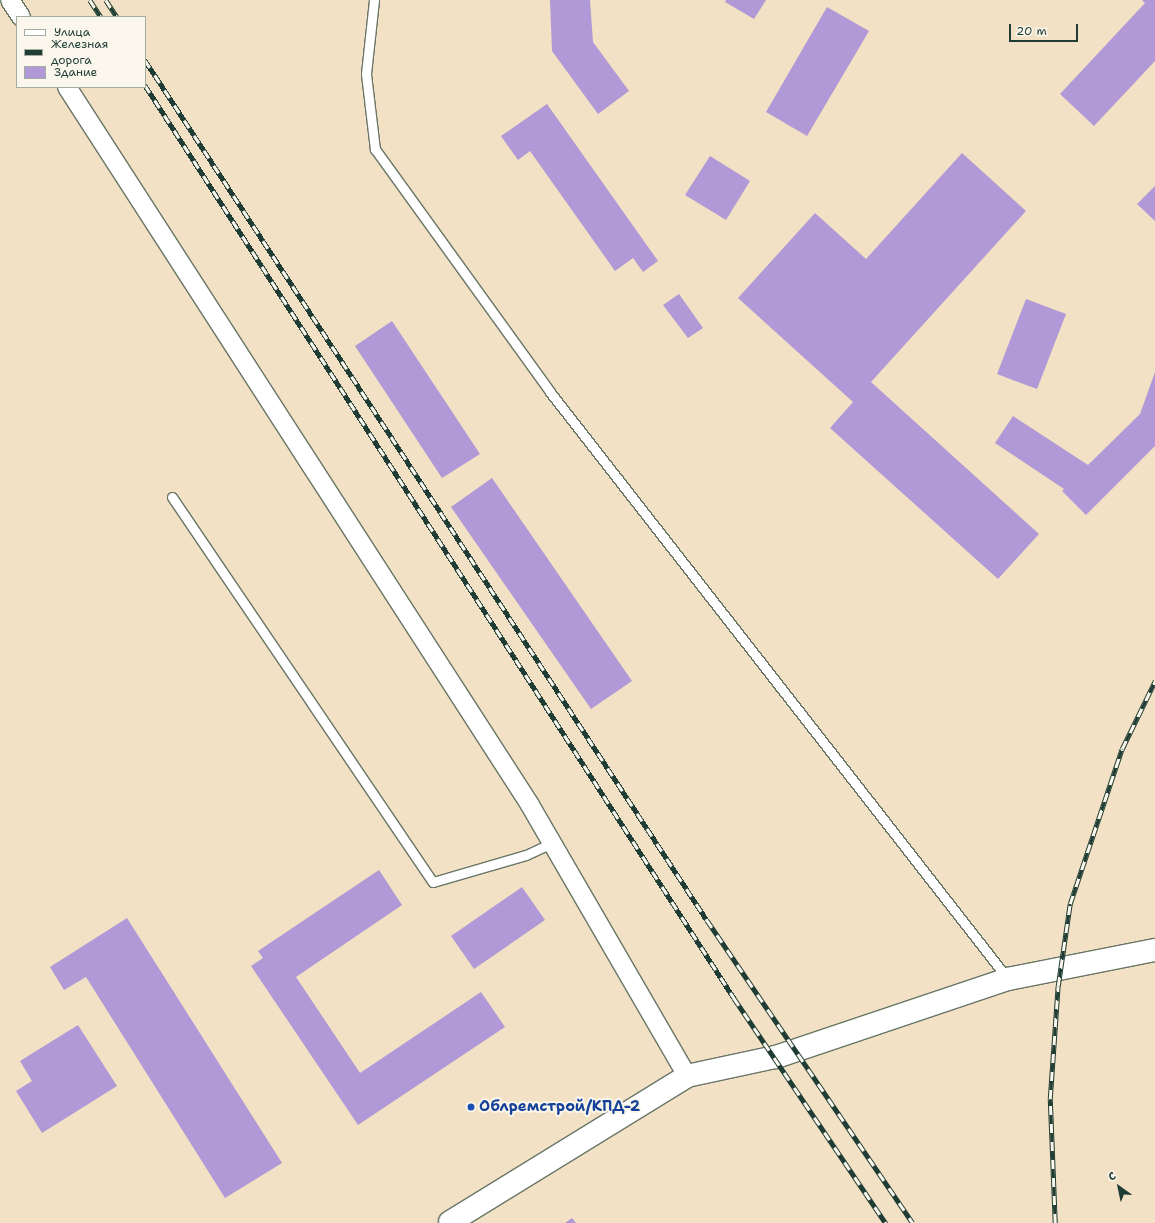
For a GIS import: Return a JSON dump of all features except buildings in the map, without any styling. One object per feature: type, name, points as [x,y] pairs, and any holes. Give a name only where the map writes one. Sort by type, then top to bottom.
[{"type":"street","points":[[10,0],[20,16]]},
{"type":"street","points":[[68,88],[554,842],[687,1076]]},
{"type":"street","points":[[449,1222],[687,1076],[776,1057],[1008,979],[1155,950]]},
{"type":"lane","points":[[374,0],[366,74],[375,149],[550,392],[1008,979]]},
{"type":"lane","points":[[172,497],[433,882],[526,855],[554,842]]},
{"type":"railway","points":[[90,0],[100,16]]},
{"type":"railway","points":[[106,0],[116,16]]},
{"type":"railway","points":[[146,62],[707,920],[913,1223]]},
{"type":"railway","points":[[146,87],[734,998],[886,1223]]},
{"type":"railway","points":[[1055,1223],[1050,1099],[1058,986],[1070,904],[1122,749],[1155,681]]},
{"type":"place","name":"Облремстрой/КПД-2","points":[[471,1107]]}]
